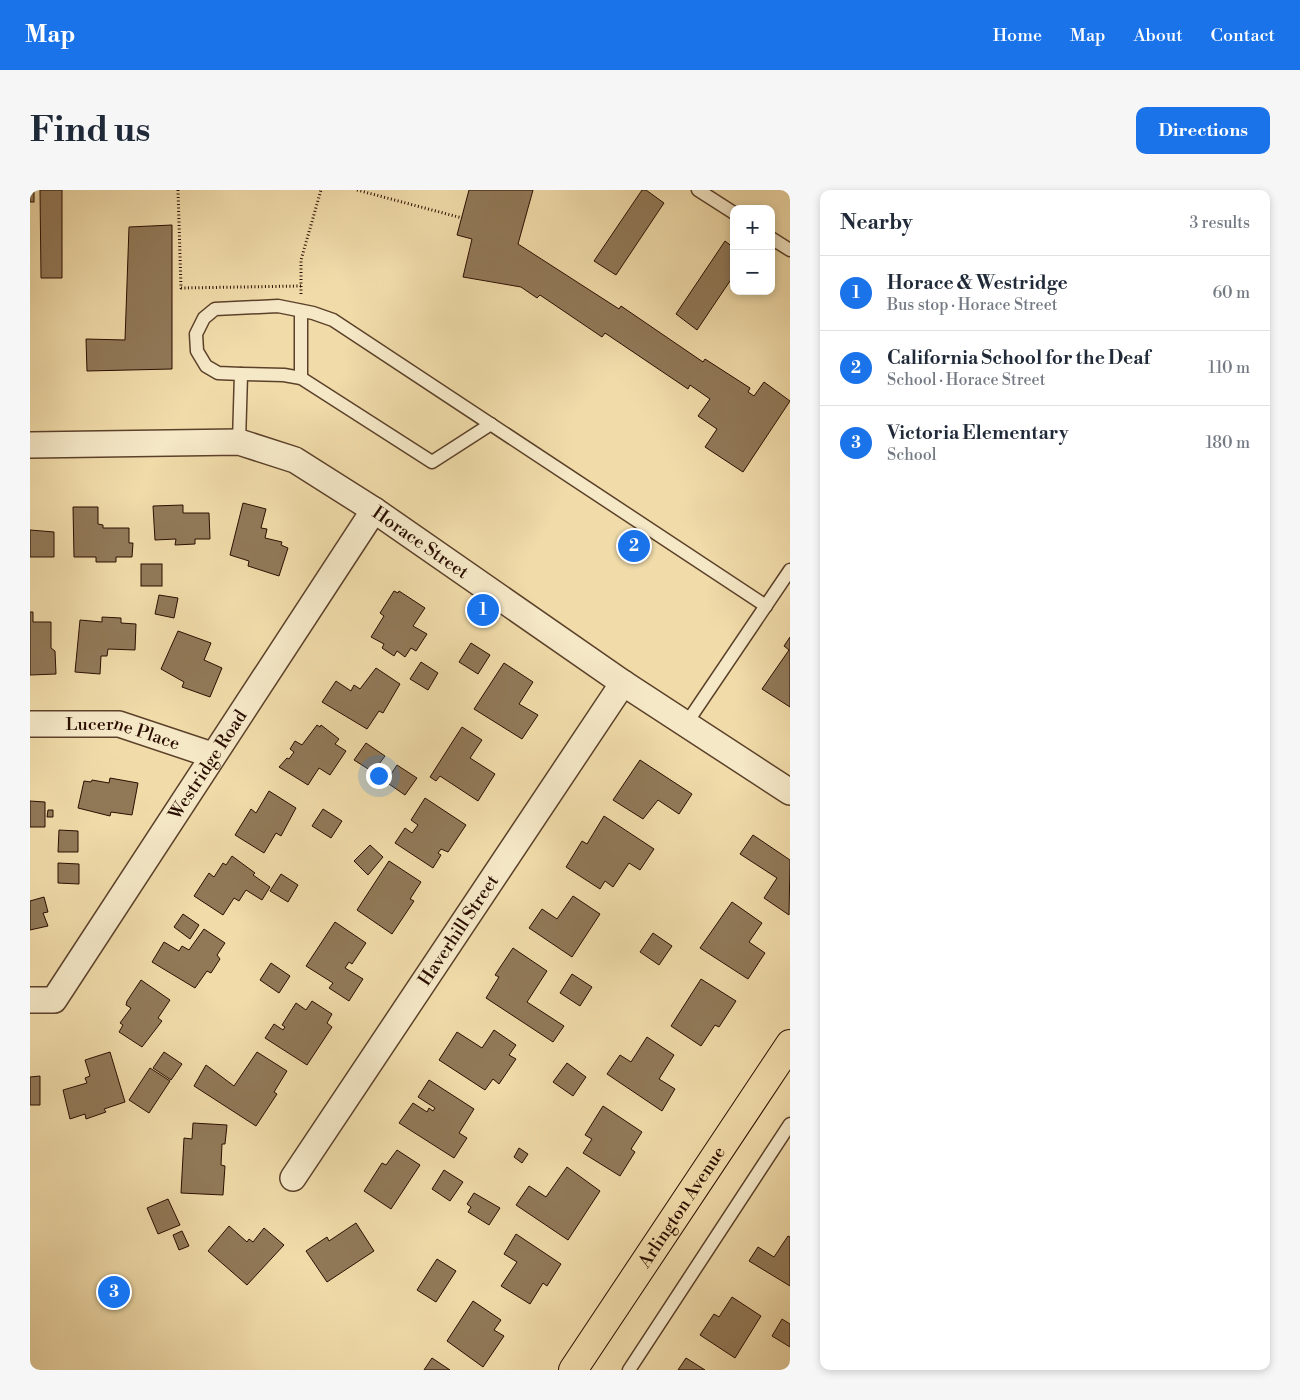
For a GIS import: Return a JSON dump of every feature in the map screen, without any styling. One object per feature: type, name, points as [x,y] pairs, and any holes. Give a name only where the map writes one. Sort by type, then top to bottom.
[{"type":"main road","name":"Arlington Avenue","points":[[574,1370],[790,1044]]},
{"type":"street","name":"Horace Street","points":[[30,444],[239,442],[295,460],[374,510],[623,683],[790,792]]},
{"type":"street","name":"Westridge Road","points":[[30,1000],[54,1000],[212,755],[374,510]]},
{"type":"street","name":"Haverhill Street","points":[[293,1178],[623,683]]},
{"type":"street","name":"Lucerne Place","points":[[30,724],[119,724],[212,755]]},
{"type":"lane","points":[[698,190],[730,210]]},
{"type":"lane","points":[[775,241],[790,250]]},
{"type":"lane","points":[[491,424],[432,462],[301,378],[284,375],[218,373],[206,366],[197,351],[196,334],[204,318],[215,310],[278,306],[301,310],[333,320],[491,424],[766,606]]},
{"type":"lane","points":[[301,310],[301,378]]},
{"type":"lane","points":[[239,442],[241,374]]},
{"type":"lane","points":[[686,724],[790,570]]},
{"type":"lane","points":[[629,1370],[790,1124]]},
{"type":"path","points":[[178,190],[181,288],[301,286]]},
{"type":"path","points":[[301,310],[301,260],[320,190]]},
{"type":"path","points":[[357,190],[462,218]]},
{"type":"building","points":[[30,190],[34,190],[34,202],[30,202]]},
{"type":"building","points":[[40,190],[62,190],[62,278],[41,278]]},
{"type":"building","points":[[469,190],[533,190],[518,244],[619,309],[621,306],[703,362],[705,359],[750,388],[748,392],[754,396],[764,382],[790,401],[743,472],[705,447],[717,429],[698,416],[710,399],[690,385],[688,389],[605,333],[602,337],[540,295],[537,298],[521,287],[463,277],[472,239],[457,235]]},
{"type":"building","points":[[642,190],[646,190],[664,203],[616,275],[594,261]]},
{"type":"building","points":[[172,225],[172,369],[87,371],[86,339],[125,340],[129,227]]},
{"type":"building","points":[[725,241],[730,245],[730,281],[697,330],[676,314]]},
{"type":"building","points":[[243,503],[266,509],[261,528],[267,529],[265,538],[282,542],[281,545],[288,548],[279,576],[248,566],[249,561],[230,555]]},
{"type":"building","points":[[183,505],[183,513],[209,513],[210,539],[195,539],[195,544],[175,545],[176,539],[155,540],[153,506]]},
{"type":"building","points":[[73,507],[98,507],[98,524],[103,525],[103,528],[129,528],[129,543],[133,543],[132,557],[116,557],[116,562],[96,562],[96,557],[74,557]]},
{"type":"building","points":[[30,530],[54,532],[54,557],[30,557]]},
{"type":"building","points":[[141,564],[162,564],[162,586],[141,586]]},
{"type":"building","points":[[394,591],[398,593],[399,591],[425,608],[413,626],[427,634],[416,651],[411,648],[405,657],[397,651],[394,656],[382,648],[384,644],[371,637],[384,616],[380,613]]},
{"type":"building","points":[[159,595],[178,598],[174,618],[155,614]]},
{"type":"building","points":[[30,612],[33,612],[33,622],[51,622],[51,648],[55,651],[56,674],[30,675]]},
{"type":"building","points":[[102,617],[121,618],[121,623],[136,624],[135,650],[108,649],[107,656],[101,656],[100,674],[75,672],[80,620],[102,622]]},
{"type":"building","points":[[178,631],[211,643],[204,660],[222,668],[210,697],[182,687],[184,682],[161,669]]},
{"type":"building","points":[[790,637],[790,707],[762,689],[789,650],[784,646]]},
{"type":"building","points":[[471,643],[490,655],[478,674],[459,662]]},
{"type":"building","points":[[421,662],[438,673],[428,690],[410,679]]},
{"type":"building","points":[[504,663],[533,682],[519,704],[538,715],[522,739],[474,709]]},
{"type":"building","points":[[376,668],[400,684],[383,713],[379,711],[367,729],[322,702],[336,681],[351,691],[354,685],[360,689]]},
{"type":"building","points":[[317,725],[320,727],[321,725],[339,739],[335,744],[346,751],[330,775],[319,768],[308,785],[279,767],[294,752],[290,749],[295,741],[302,745]]},
{"type":"building","points":[[462,727],[482,740],[470,758],[495,774],[478,801],[440,776],[436,781],[430,777]]},
{"type":"building","points":[[366,743],[385,756],[373,772],[354,760]]},
{"type":"building","points":[[640,760],[692,794],[679,814],[658,800],[643,819],[613,800]]},
{"type":"building","points":[[397,765],[417,778],[405,795],[386,782]]},
{"type":"building","points":[[110,778],[138,783],[132,815],[111,812],[110,816],[78,808],[84,781],[91,782],[92,780],[109,783]]},
{"type":"building","points":[[269,791],[296,808],[281,836],[276,833],[264,853],[235,835],[251,809],[256,813]]},
{"type":"building","points":[[425,798],[466,825],[448,852],[441,849],[438,853],[441,855],[433,868],[395,843],[405,828],[412,833],[418,825],[411,820]]},
{"type":"building","points":[[30,801],[45,802],[45,827],[30,827]]},
{"type":"building","points":[[323,809],[342,821],[331,838],[312,826]]},
{"type":"building","points":[[48,810],[53,810],[53,817],[47,817]]},
{"type":"building","points":[[604,816],[654,849],[640,870],[629,863],[613,887],[605,881],[600,889],[566,867],[582,841],[587,844]]},
{"type":"building","points":[[59,830],[78,831],[78,852],[58,852]]},
{"type":"building","points":[[753,835],[790,860],[789,915],[764,898],[777,878],[740,854]]},
{"type":"building","points":[[370,845],[383,857],[368,875],[354,861]]},
{"type":"building","points":[[232,856],[270,887],[262,900],[246,890],[239,901],[234,898],[223,915],[194,896],[209,873],[214,877],[223,863],[226,865]]},
{"type":"building","points":[[389,861],[421,882],[410,899],[414,901],[392,934],[357,910]]},
{"type":"building","points":[[58,863],[79,864],[79,884],[58,883]]},
{"type":"building","points":[[281,874],[298,885],[288,902],[270,891]]},
{"type":"building","points":[[573,896],[600,914],[572,957],[529,928],[542,909],[557,919]]},
{"type":"building","points":[[44,897],[48,912],[43,913],[48,926],[30,930],[30,901]]},
{"type":"building","points":[[732,902],[762,923],[749,942],[765,953],[748,979],[700,948]]},
{"type":"building","points":[[183,914],[199,925],[190,939],[174,927]]},
{"type":"building","points":[[335,922],[366,943],[352,964],[349,962],[345,968],[363,979],[349,1001],[329,988],[333,983],[306,966]]},
{"type":"building","points":[[204,929],[225,943],[217,955],[220,959],[211,973],[207,971],[195,988],[152,962],[164,942],[179,951],[182,946],[189,950]]},
{"type":"building","points":[[653,933],[672,946],[659,965],[640,952]]},
{"type":"building","points":[[513,948],[547,971],[527,1002],[564,1026],[553,1042],[486,998],[499,977],[495,975]]},
{"type":"building","points":[[271,963],[290,976],[279,993],[260,980]]},
{"type":"building","points":[[572,974],[592,987],[580,1006],[560,993]]},
{"type":"building","points":[[701,979],[736,1001],[719,1027],[715,1025],[701,1046],[671,1026]]},
{"type":"building","points":[[141,980],[170,1000],[158,1018],[162,1021],[142,1047],[119,1032],[123,1025],[120,1023],[131,1008],[126,1005],[127,1001]]},
{"type":"building","points":[[312,1001],[332,1014],[327,1023],[332,1027],[307,1065],[265,1038],[274,1024],[283,1030],[285,1027],[282,1025],[296,1003],[306,1010]]},
{"type":"building","points":[[494,1030],[516,1045],[509,1055],[516,1059],[499,1084],[493,1079],[485,1090],[439,1060],[457,1032],[482,1048]]},
{"type":"building","points":[[647,1037],[674,1055],[659,1079],[675,1089],[662,1111],[607,1074],[620,1055],[631,1062]]},
{"type":"building","points":[[110,1052],[125,1102],[104,1109],[106,1112],[86,1119],[85,1114],[70,1119],[63,1090],[87,1083],[85,1078],[90,1076],[85,1060]]},
{"type":"building","points":[[164,1052],[182,1064],[171,1080],[153,1068]]},
{"type":"building","points":[[257,1052],[287,1071],[274,1092],[277,1094],[256,1126],[194,1086],[206,1065],[234,1086]]},
{"type":"building","points":[[567,1063],[586,1077],[573,1096],[553,1082]]},
{"type":"building","points":[[150,1068],[170,1081],[149,1113],[129,1100]]},
{"type":"building","points":[[40,1076],[40,1105],[30,1105],[30,1077]]},
{"type":"building","points":[[429,1080],[474,1109],[459,1133],[467,1138],[454,1158],[399,1123],[413,1103],[427,1112],[429,1108],[433,1111],[435,1108],[418,1097]]},
{"type":"building","points":[[603,1106],[642,1132],[631,1149],[635,1152],[620,1176],[583,1153],[592,1139],[585,1135]]},
{"type":"building","points":[[193,1123],[227,1125],[225,1144],[222,1144],[221,1165],[225,1166],[223,1195],[181,1193],[184,1138],[192,1139]]},
{"type":"building","points":[[519,1148],[528,1154],[522,1163],[514,1157]]},
{"type":"building","points":[[397,1150],[420,1165],[391,1209],[364,1191],[382,1163],[386,1165]]},
{"type":"building","points":[[567,1167],[600,1191],[568,1240],[516,1205],[529,1186],[546,1197]]},
{"type":"building","points":[[444,1170],[463,1182],[450,1201],[432,1189]]},
{"type":"building","points":[[474,1193],[500,1208],[489,1225],[468,1212],[471,1207],[467,1204]]},
{"type":"building","points":[[168,1199],[180,1225],[158,1234],[147,1208]]},
{"type":"building","points":[[356,1223],[374,1251],[327,1282],[306,1251],[327,1237],[329,1241]]},
{"type":"building","points":[[229,1226],[247,1242],[249,1239],[253,1242],[264,1228],[284,1245],[247,1285],[208,1251]]},
{"type":"building","points":[[182,1231],[189,1246],[179,1250],[173,1235]]},
{"type":"building","points":[[516,1234],[561,1264],[547,1286],[543,1283],[530,1304],[501,1286],[517,1262],[504,1254]]},
{"type":"building","points":[[788,1236],[790,1237],[790,1286],[749,1261],[758,1247],[774,1257]]},
{"type":"building","points":[[437,1259],[456,1271],[436,1302],[417,1290]]},
{"type":"building","points":[[732,1297],[761,1316],[735,1358],[700,1335],[714,1314],[719,1317]]},
{"type":"building","points":[[473,1301],[501,1320],[494,1330],[504,1336],[483,1367],[447,1341]]},
{"type":"building","points":[[782,1319],[790,1324],[790,1347],[772,1336]]},
{"type":"building","points":[[432,1358],[450,1370],[424,1370]]},
{"type":"building","points":[[686,1358],[705,1370],[678,1370]]},
{"type":"place","name":"California School for the Deaf","points":[[634,546]]},
{"type":"place","name":"Horace & Westridge","points":[[483,610]]},
{"type":"place","name":"Victoria Elementary","points":[[114,1292]]}]
